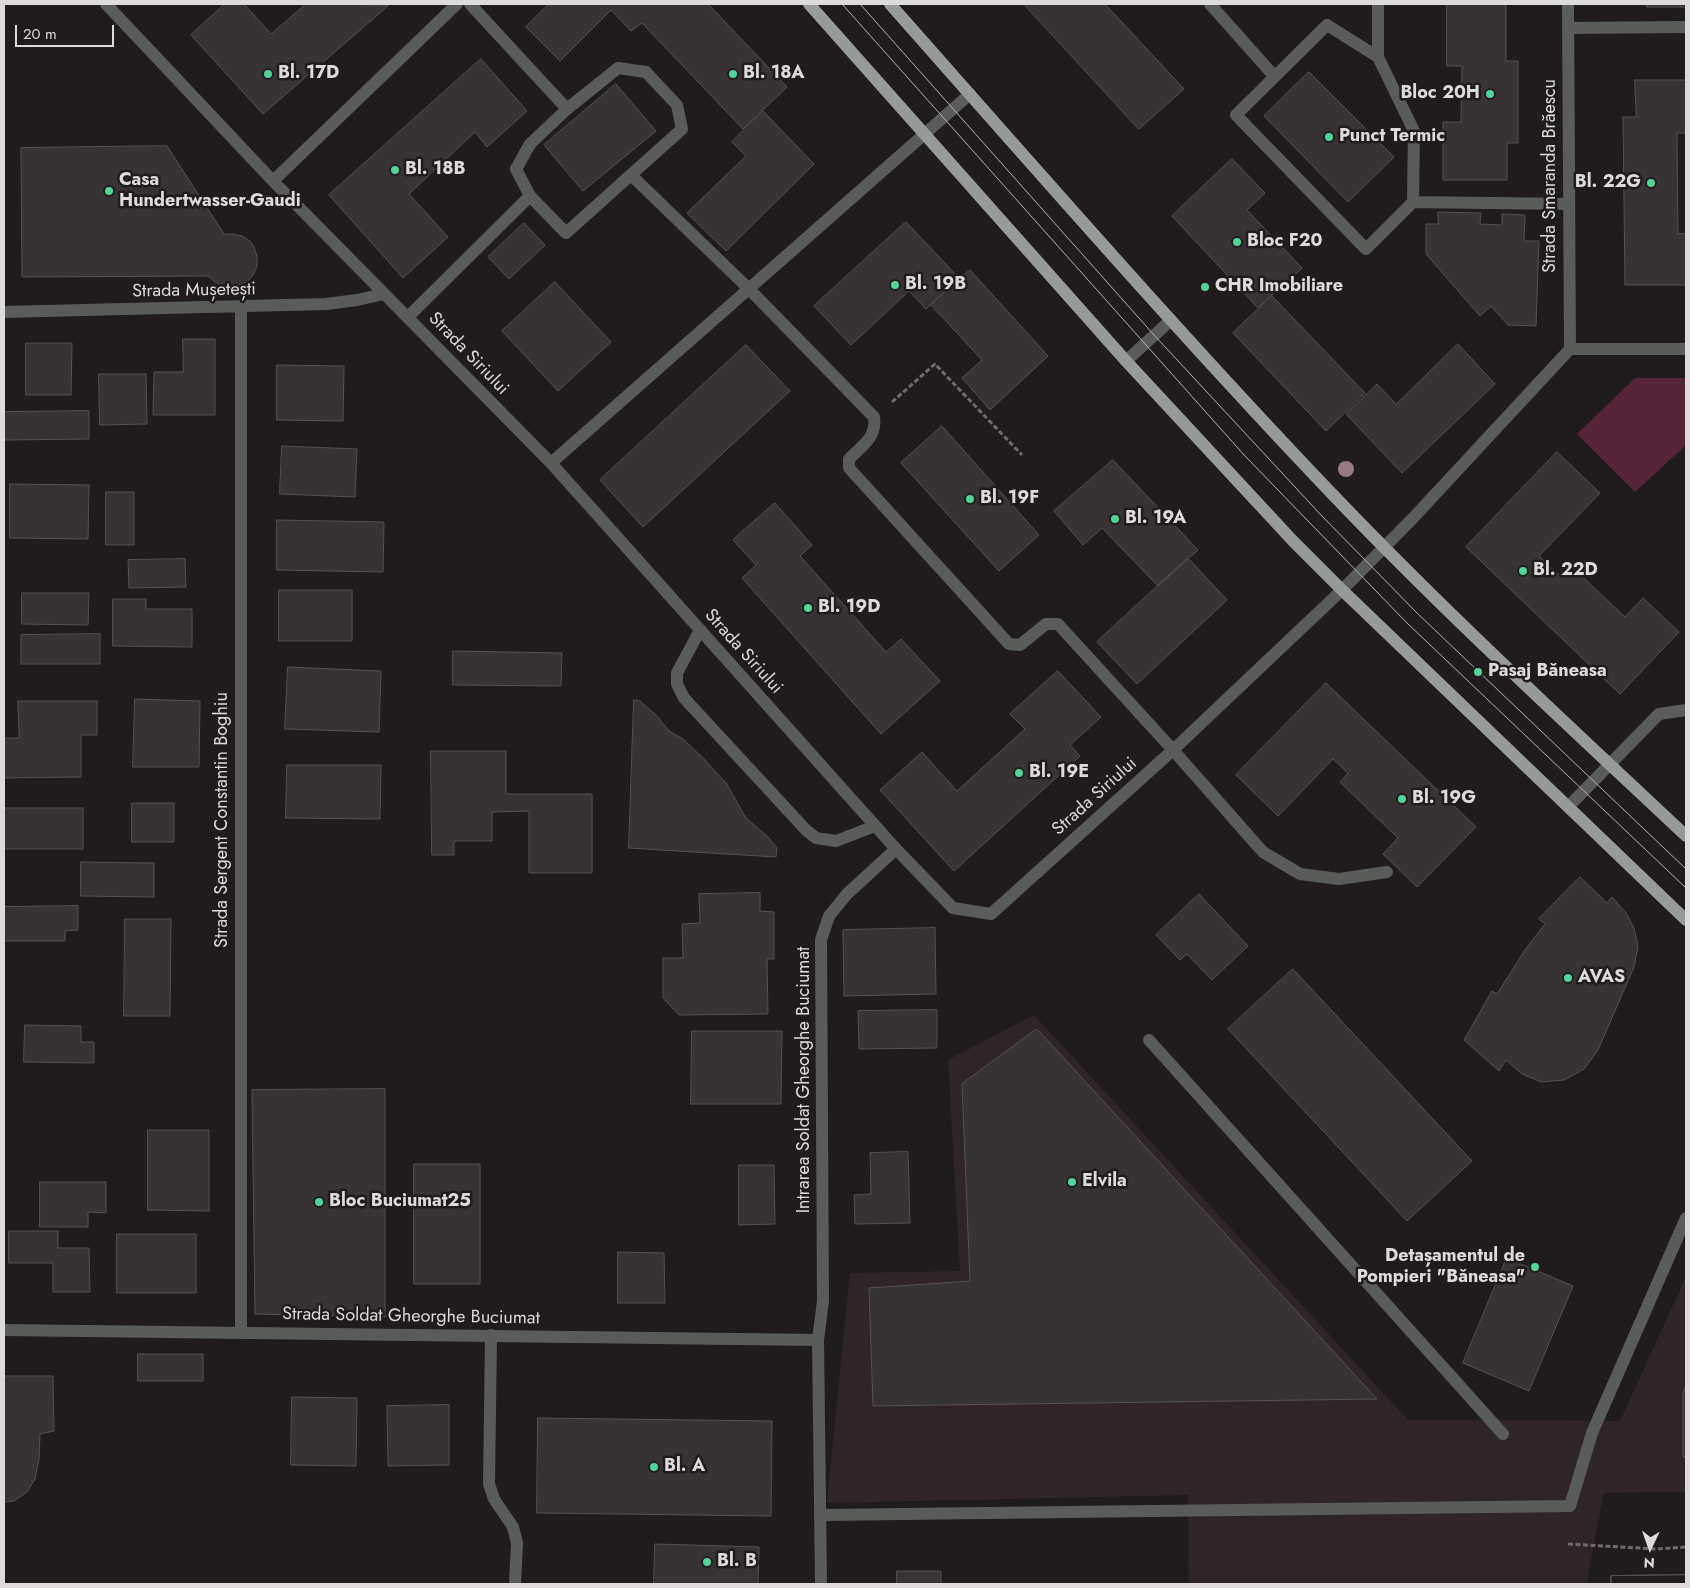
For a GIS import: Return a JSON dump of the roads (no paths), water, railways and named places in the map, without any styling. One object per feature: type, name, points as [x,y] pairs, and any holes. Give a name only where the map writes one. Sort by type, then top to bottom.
[{"type":"main road","points":[[809,4],[1126,361],[1293,541],[1686,920]]},
{"type":"main road","points":[[890,4],[1171,320],[1337,499],[1435,596],[1686,836]]},
{"type":"street","name":"Strada Siriului","points":[[106,4],[273,181],[551,463],[875,826],[953,908],[991,914],[1173,750],[1385,547]]},
{"type":"street","points":[[273,181],[457,4]]},
{"type":"street","points":[[470,4],[567,109]]},
{"type":"street","points":[[1210,4],[1274,76]]},
{"type":"street","points":[[1378,4],[1378,56],[1414,131],[1413,202],[1366,249],[1236,115],[1327,25],[1378,56]]},
{"type":"street","name":"Strada Smaranda Brăescu","points":[[1568,4],[1570,349]]},
{"type":"street","points":[[1568,28],[1686,27]]},
{"type":"street","points":[[618,68],[646,72],[677,104],[682,129],[566,233],[530,196],[516,169],[530,144],[567,109],[618,68]]},
{"type":"street","points":[[551,463],[970,94]]},
{"type":"street","points":[[631,175],[675,215],[874,417],[876,427],[873,435],[849,458],[849,468],[1009,644],[1020,645],[1046,624],[1058,624],[1263,852],[1300,874],[1339,880],[1387,872]]},
{"type":"street","points":[[408,317],[530,196]]},
{"type":"street","points":[[1413,202],[1569,204]]},
{"type":"street","name":"Strada Mușetești","points":[[4,312],[241,308],[326,304],[384,294]]},
{"type":"street","name":"Strada Sergent Constantin Boghiu","points":[[241,308],[241,1332]]},
{"type":"street","points":[[1126,361],[1171,320]]},
{"type":"street","points":[[1385,547],[1570,349],[1686,349]]},
{"type":"street","points":[[700,630],[677,672],[677,684],[684,698],[806,830],[816,838],[836,840],[875,826]]},
{"type":"street","points":[[1568,807],[1659,714],[1686,710]]},
{"type":"street","name":"Intrarea Soldat Gheorghe Buciumat","points":[[821,1584],[818,1340],[823,1301],[821,940],[829,916],[847,894],[896,849]]},
{"type":"street","points":[[1149,1040],[1503,1434]]},
{"type":"street","points":[[820,1515],[1570,1506],[1592,1433],[1686,1218]]},
{"type":"street","name":"Strada Soldat Gheorghe Buciumat","points":[[4,1330],[818,1340]]},
{"type":"street","points":[[491,1335],[489,1484],[494,1499],[513,1527],[517,1543],[515,1584]]},
{"type":"tram line","points":[[842,4],[1245,456],[1407,623],[1686,888]]},
{"type":"tram line","points":[[860,4],[1154,335],[1321,515],[1417,613],[1686,869]]},
{"type":"place","name":"Bl. 17D","points":[[268,74]]},
{"type":"place","name":"Bl. 18A","points":[[733,74]]},
{"type":"place","name":"Bloc 20H","points":[[1490,94]]},
{"type":"place","name":"Punct Termic","points":[[1329,137]]},
{"type":"place","name":"Bl. 18B","points":[[395,170]]},
{"type":"place","name":"Bl. 22G","points":[[1651,183]]},
{"type":"place","name":"Casa Hundertwasser-Gaudi","points":[[109,191]]},
{"type":"place","name":"Bloc F20","points":[[1237,242]]},
{"type":"place","name":"Bl. 19B","points":[[895,285]]},
{"type":"place","name":"CHR Imobiliare","points":[[1205,287]]},
{"type":"place","name":"Bl. 19F","points":[[970,499]]},
{"type":"place","name":"Bl. 19A","points":[[1115,519]]},
{"type":"place","name":"Bl. 22D","points":[[1523,571]]},
{"type":"place","name":"Bl. 19D","points":[[808,608]]},
{"type":"place","name":"Pasaj Băneasa","points":[[1478,672]]},
{"type":"place","name":"Bl. 19E","points":[[1019,773]]},
{"type":"place","name":"Bl. 19G","points":[[1402,799]]},
{"type":"place","name":"AVAS","points":[[1568,978]]},
{"type":"place","name":"Elvila","points":[[1072,1182]]},
{"type":"place","name":"Bloc Buciumat25","points":[[319,1202]]},
{"type":"place","name":"Detașamentul de Pompieri \"Băneasa\"","points":[[1535,1267]]},
{"type":"place","name":"Bl. A","points":[[654,1467]]},
{"type":"place","name":"Bl. B","points":[[707,1562]]}]
